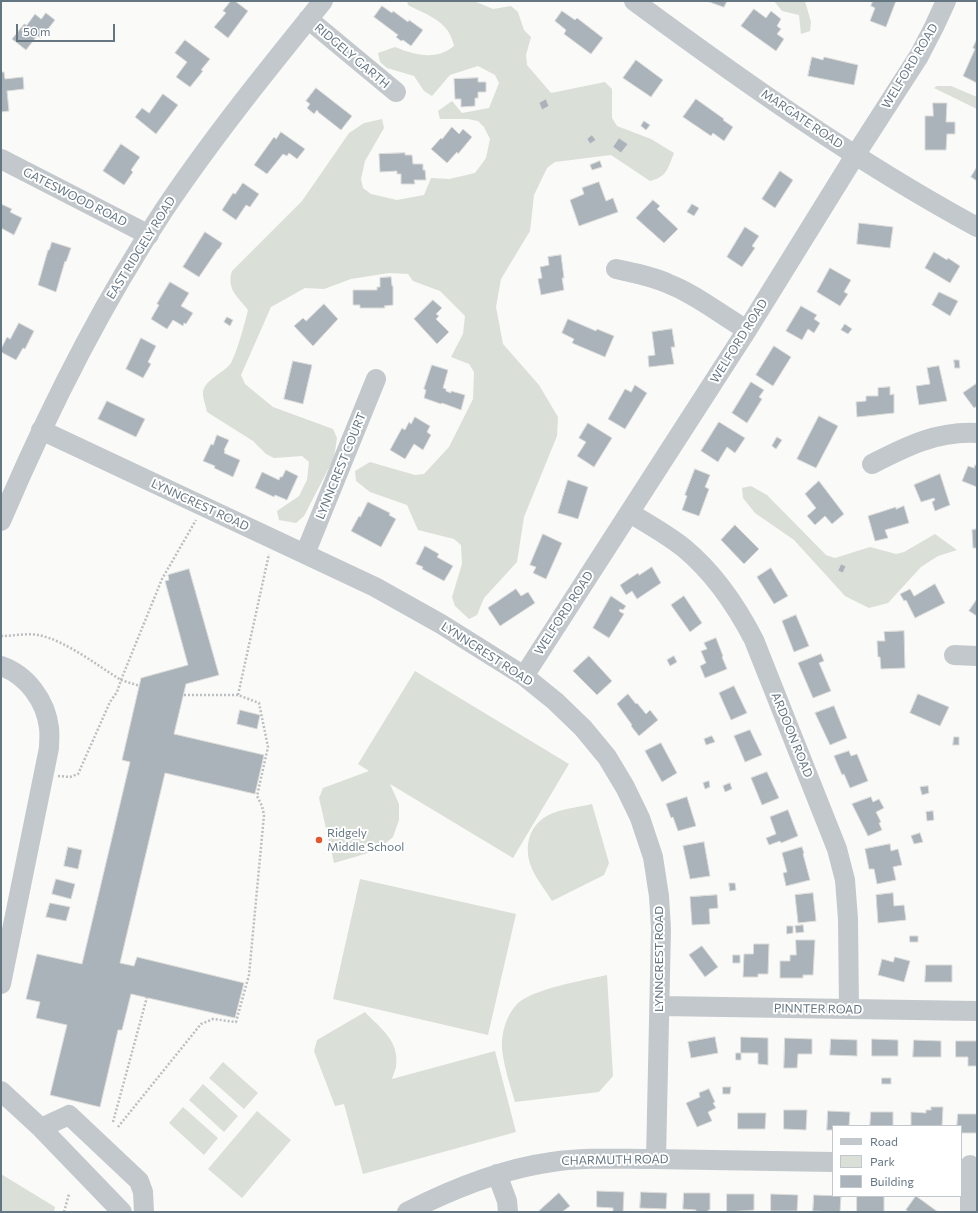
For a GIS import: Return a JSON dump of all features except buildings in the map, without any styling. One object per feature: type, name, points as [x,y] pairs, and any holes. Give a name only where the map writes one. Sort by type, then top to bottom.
[{"type":"street","name":"EAST RIDGELY ROAD","points":[[1,521],[41,430],[90,333],[149,235],[182,184],[223,127],[323,1]]},
{"type":"street","name":"MARGATE ROAD","points":[[634,1],[721,65],[856,154],[909,188],[977,227]]},
{"type":"street","name":"WELFORD ROAD","points":[[524,676],[747,330],[856,154],[919,56],[946,1]]},
{"type":"street","name":"RIDGELY GARTH","points":[[308,19],[396,92]]},
{"type":"street","name":"GATESWOOD ROAD","points":[[1,159],[149,235]]},
{"type":"street","points":[[616,269],[648,276],[670,284],[747,330]]},
{"type":"street","name":"LYNNCREST COURT","points":[[306,554],[376,378]]},
{"type":"street","name":"LYNNCREST ROAD","points":[[41,430],[375,587],[441,624],[524,676],[555,701],[583,728],[607,757],[625,787],[640,818],[653,857],[659,896],[661,929],[656,1159]]},
{"type":"street","points":[[872,464],[904,447],[924,440],[946,434],[977,433]]},
{"type":"street","name":"ARDOON ROAD","points":[[630,513],[683,548],[704,568],[726,593],[742,617],[754,640],[837,849],[845,880],[848,919],[849,1009]]},
{"type":"street","points":[[954,655],[977,656]]},
{"type":"street","points":[[1,666],[24,679],[35,692],[44,708],[49,728],[49,748],[1,984]]},
{"type":"street","name":"PINNTER ROAD","points":[[660,1006],[977,1011]]},
{"type":"street","points":[[1,1091],[40,1128],[122,1212]]},
{"type":"street","points":[[40,1128],[69,1115],[139,1181],[143,1192],[144,1212]]},
{"type":"street","name":"CHARMUTH ROAD","points":[[407,1212],[458,1188],[497,1174],[526,1166],[552,1162],[593,1159],[832,1162]]},
{"type":"street","points":[[969,1165],[970,1212]]},
{"type":"street","points":[[497,1174],[508,1212]]},
{"type":"path","points":[[64,777],[70,778],[80,770],[110,702],[117,692],[162,579],[197,517]]},
{"type":"path","points":[[238,694],[270,551]]},
{"type":"path","points":[[1,636],[30,635],[47,638],[69,648],[121,680],[140,686]]},
{"type":"path","points":[[118,1127],[201,1024],[213,1019],[236,1022],[249,975],[264,815],[262,806],[257,796],[268,747],[259,703],[238,694],[184,695]]},
{"type":"path","points":[[113,1122],[147,997]]},
{"type":"path","points":[[64,1212],[69,1194]]},
{"type":"green space","points":[[407,1],[474,1],[493,9],[511,6],[518,12],[524,30],[531,37],[526,55],[527,65],[551,93],[605,82],[612,89],[612,118],[617,126],[651,139],[674,153],[666,171],[660,177],[650,181],[611,155],[555,162],[547,168],[534,195],[530,231],[501,279],[496,307],[503,344],[539,385],[558,417],[557,436],[524,517],[517,562],[484,598],[477,615],[469,619],[455,606],[452,597],[462,564],[461,545],[454,539],[418,530],[407,505],[370,492],[356,481],[355,471],[370,462],[415,475],[424,474],[449,447],[473,399],[474,372],[469,364],[451,357],[463,334],[465,316],[440,291],[413,281],[408,274],[389,273],[351,279],[324,289],[305,288],[271,307],[241,375],[245,384],[273,407],[333,429],[337,438],[334,458],[304,516],[296,523],[279,520],[277,511],[299,496],[307,480],[309,462],[302,456],[274,458],[266,454],[253,441],[207,412],[203,396],[206,385],[231,363],[243,330],[248,310],[237,297],[232,288],[232,271],[302,201],[349,133],[364,123],[382,119],[384,128],[365,161],[361,179],[363,188],[371,194],[397,200],[424,195],[431,178],[449,179],[475,173],[486,158],[490,139],[484,127],[478,121],[468,119],[440,119],[438,111],[452,101],[462,113],[489,108],[499,83],[495,75],[478,66],[450,75],[432,96],[424,91],[414,76],[387,68],[380,62],[378,53],[395,47],[418,54],[433,55],[447,51],[454,46],[448,31],[443,25],[430,16],[408,5]]},
{"type":"green space","points":[[774,1],[805,1],[811,22],[810,31],[801,34],[799,15],[782,11]]},
{"type":"green space","points":[[937,86],[951,86],[977,97],[977,109],[934,88]]},
{"type":"green space","points":[[751,486],[767,495],[826,555],[835,558],[870,547],[896,554],[904,552],[935,534],[957,550],[938,556],[921,567],[888,603],[869,608],[845,596],[794,540],[755,513],[743,498],[742,488]]},
{"type":"green space","points":[[415,671],[569,764],[513,858],[390,784],[399,804],[399,820],[393,837],[381,847],[365,854],[334,863],[319,798],[323,788],[369,771],[358,764]]},
{"type":"green space","points":[[592,804],[609,863],[604,875],[552,901],[532,869],[529,860],[528,843],[530,834],[534,827],[547,816],[565,809]]},
{"type":"green space","points":[[360,879],[516,914],[488,1035],[333,999]]},
{"type":"green space","points":[[607,975],[613,1076],[599,1092],[515,1102],[502,1049],[502,1037],[505,1025],[513,1009],[524,999],[534,994],[559,986]]},
{"type":"green space","points":[[365,1012],[388,1036],[395,1050],[396,1067],[392,1079],[495,1051],[516,1132],[363,1174],[344,1104],[335,1106],[314,1051],[317,1040]]},
{"type":"green space","points":[[223,1062],[258,1093],[244,1109],[209,1078]]},
{"type":"green space","points":[[203,1084],[238,1116],[224,1132],[189,1100]]},
{"type":"green space","points":[[183,1107],[218,1138],[204,1155],[169,1123]]},
{"type":"green space","points":[[257,1111],[291,1140],[242,1198],[208,1169]]},
{"type":"green space","points":[[1,1174],[55,1207],[54,1212],[1,1212]]},
{"type":"place","name":"Ridgely Middle School","points":[[319,840]]}]
